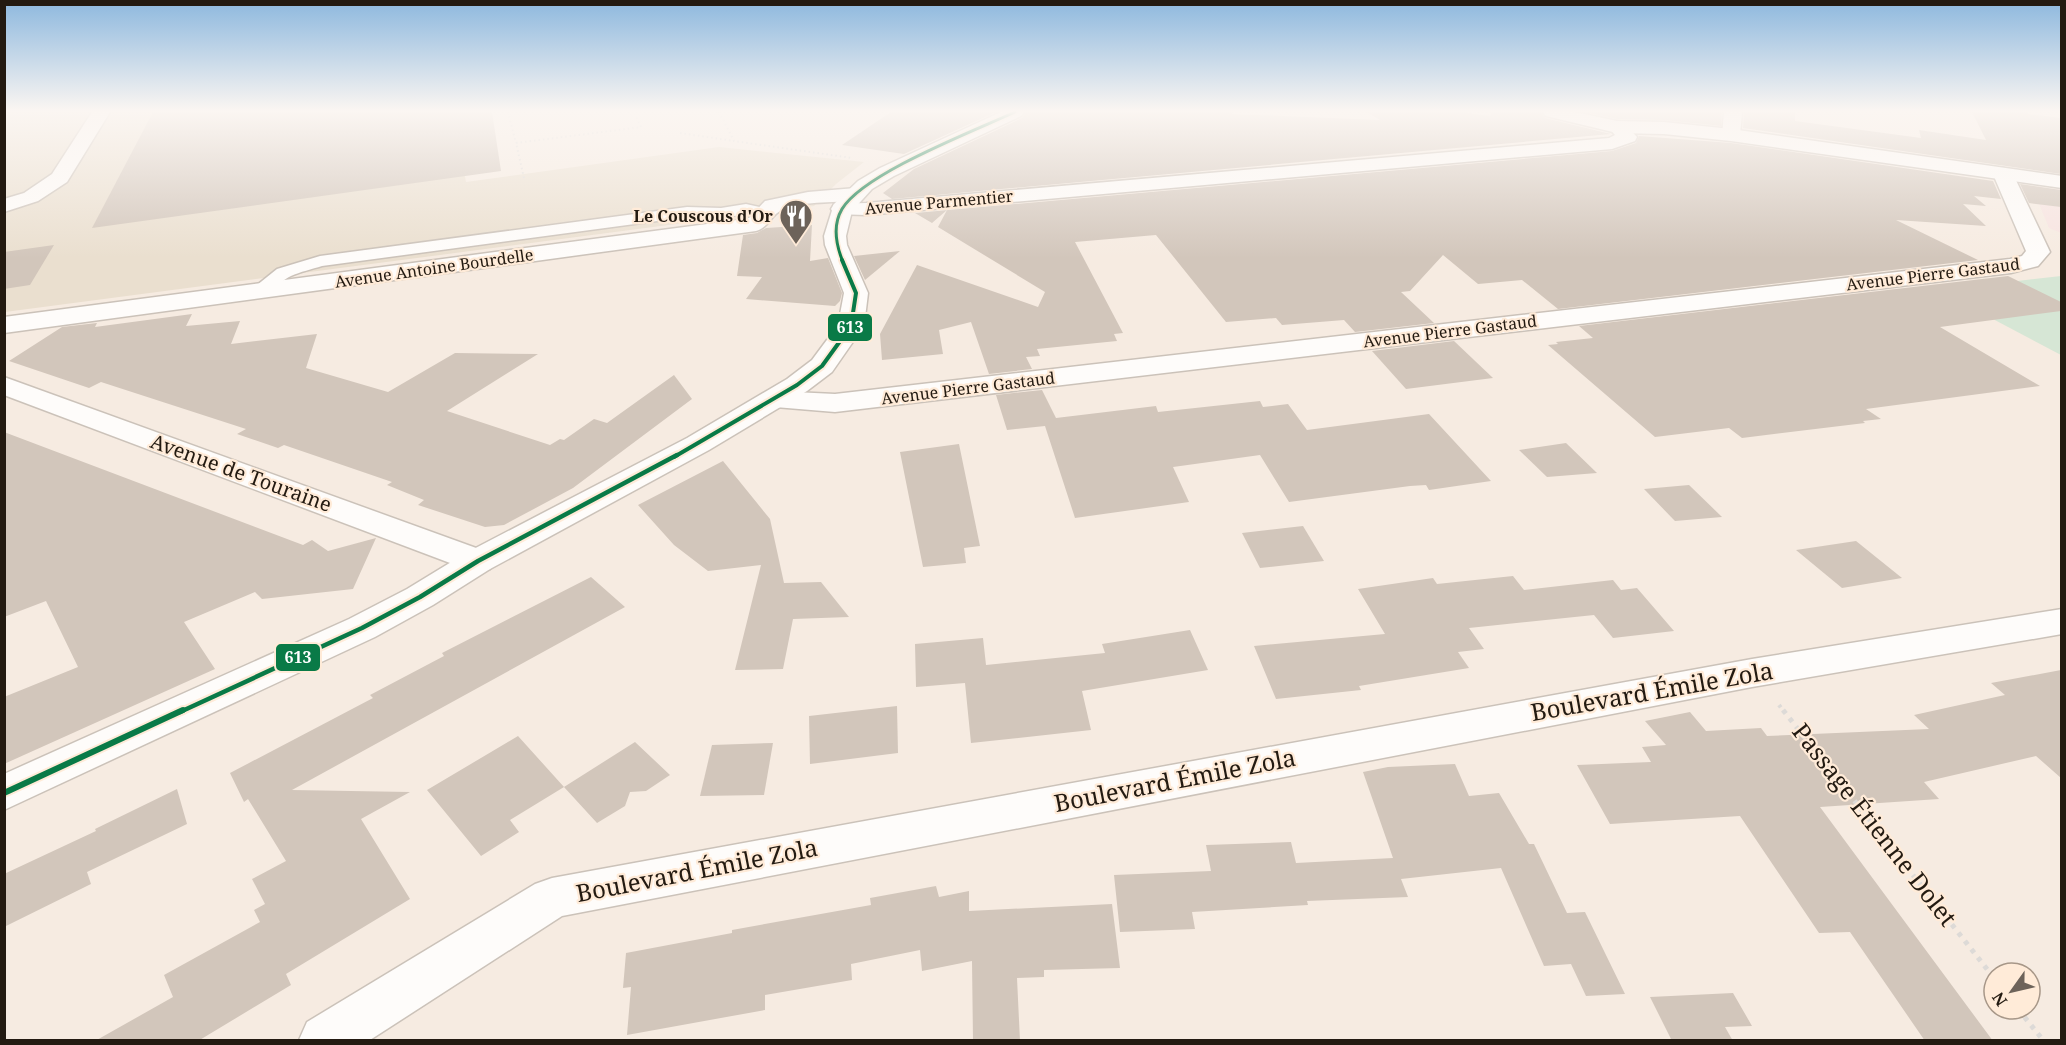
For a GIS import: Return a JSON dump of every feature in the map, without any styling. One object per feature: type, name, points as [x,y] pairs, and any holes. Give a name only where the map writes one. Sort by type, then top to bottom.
[{"type":"street","points":[[4,206],[31,197],[60,178],[70,161]]},
{"type":"street","points":[[4,793],[362,628],[420,597],[478,561],[698,444],[773,400],[822,366],[850,326],[856,293],[836,245],[835,236],[849,201],[865,185],[909,161]]},
{"type":"street","name":"Avenue Parmentier","points":[[849,201],[866,209],[1411,161]]},
{"type":"street","points":[[1911,161],[2061,182]]},
{"type":"street","name":"Avenue Pierre Gastaud","points":[[773,400],[835,403],[2010,266],[2030,261],[2038,252],[2003,174]]},
{"type":"street","name":"Avenue Antoine Bourdelle","points":[[4,325],[256,293],[725,220],[756,224],[773,206],[808,198],[849,201]]},
{"type":"street","name":"Avenue de Touraine","points":[[4,385],[478,561]]},
{"type":"street","name":"Boulevard Émile Zola","points":[[325,1041],[552,898],[1752,673],[2061,621]]},
{"type":"path","points":[[520,161],[524,178]]},
{"type":"path","points":[[871,161],[900,165]]},
{"type":"path","name":"Passage Étienne Dolet","points":[[1752,673],[1982,963]]},
{"type":"path","points":[[2027,1021],[2043,1041]]},
{"type":"shaded area","points":[[4,161],[462,161],[466,182],[619,161],[864,162],[836,184],[814,206],[5,312]]},
{"type":"shaded area","points":[[2055,187],[2061,188],[2061,233],[2049,228],[2035,194],[2060,197]]},
{"type":"green space","points":[[2061,276],[2061,308],[2009,282]]},
{"type":"green space","points":[[2005,283],[2061,311],[2061,355],[1940,291]]},
{"type":"building","points":[[127,161],[499,161],[501,171],[92,228]]},
{"type":"building","points":[[931,161],[1315,161],[892,199],[883,193],[914,169]]},
{"type":"building","points":[[1502,161],[1853,161],[1993,181],[2001,199],[1974,196],[1986,206],[1963,204],[1986,226],[1896,220],[1978,260],[1558,309],[1522,280],[1478,284],[1443,255],[1410,291],[1401,292],[1434,323],[1355,332],[1344,320],[1282,325],[1276,318],[1226,322],[1156,235],[1075,242],[1123,333],[1114,334],[1117,341],[1037,349],[1040,356],[1026,357],[1032,369],[989,374],[971,322],[939,330],[943,354],[882,360],[880,334],[917,265],[1038,307],[1045,292],[938,227],[947,210]]},
{"type":"building","points":[[1970,161],[2061,161],[2061,174]]},
{"type":"building","points":[[2020,184],[2061,190],[2061,207],[2029,203]]},
{"type":"building","points":[[947,210],[932,223],[915,213]]},
{"type":"building","points":[[812,225],[810,261],[828,258],[842,293],[840,301],[835,306],[746,299],[762,277],[737,276],[743,235],[757,233],[766,228]]},
{"type":"building","points":[[54,245],[30,285],[4,289],[4,252]]},
{"type":"building","points":[[900,251],[865,280],[854,256]]},
{"type":"building","points":[[2008,276],[2061,302],[2061,311],[1940,327],[2040,386],[1866,409],[1881,419],[1863,421],[1865,423],[1742,438],[1729,428],[1655,437],[1548,345],[1593,338],[1579,326]]},
{"type":"building","points":[[192,314],[186,326],[240,321],[231,344],[317,334],[306,368],[388,392],[455,353],[538,354],[447,411],[550,445],[560,439],[564,440],[594,419],[607,423],[674,375],[692,399],[573,488],[504,525],[485,527],[418,505],[424,500],[387,485],[392,482],[284,445],[278,448],[237,434],[246,429],[101,382],[89,388],[9,361],[62,327],[97,323],[95,327]]},
{"type":"building","points":[[1454,341],[1493,378],[1406,389],[1372,351]]},
{"type":"building","points":[[1042,390],[1056,418],[1156,406],[1158,412],[1260,401],[1263,407],[1288,404],[1307,430],[1429,414],[1491,481],[1429,490],[1426,485],[1410,486],[1289,502],[1260,455],[1173,467],[1189,502],[1075,518],[1045,426],[1007,430],[996,395]]},
{"type":"building","points":[[4,432],[303,545],[312,540],[328,551],[376,538],[353,589],[262,599],[255,592],[184,622],[215,669],[4,764],[4,697],[78,667],[46,601],[4,617]]},
{"type":"building","points":[[1566,443],[1597,473],[1547,477],[1519,450]]},
{"type":"building","points":[[959,444],[980,546],[964,548],[966,563],[923,567],[900,452]]},
{"type":"building","points":[[723,461],[770,519],[784,583],[821,582],[849,617],[793,619],[783,669],[735,670],[761,565],[708,571],[674,545],[638,505]]},
{"type":"building","points":[[1689,485],[1722,517],[1675,521],[1644,489]]},
{"type":"building","points":[[1303,526],[1324,561],[1260,568],[1242,533]]},
{"type":"building","points":[[1856,541],[1902,578],[1842,588],[1796,550]]},
{"type":"building","points":[[1513,576],[1524,590],[1613,580],[1621,590],[1637,588],[1674,631],[1613,638],[1594,615],[1469,628],[1484,649],[1458,652],[1469,668],[1359,686],[1361,690],[1276,699],[1254,646],[1385,634],[1358,589],[1433,578],[1437,584]]},
{"type":"building","points":[[591,577],[625,607],[292,790],[410,792],[361,819],[410,899],[286,974],[291,985],[198,1041],[95,1041],[173,997],[164,975],[260,922],[254,910],[265,904],[252,879],[286,861],[248,799],[244,802],[230,773],[373,698],[370,695],[444,656],[442,653]]},
{"type":"building","points":[[1190,630],[1208,670],[1082,691],[1091,730],[971,743],[965,683],[916,687],[915,644],[983,638],[986,665],[1105,653],[1102,644]]},
{"type":"building","points":[[2061,670],[2061,778],[2036,756],[1924,782],[1939,799],[1820,807],[1993,1041],[1925,1041],[1850,932],[1819,933],[1740,816],[1610,824],[1577,765],[1651,762],[1642,747],[1666,745],[1645,721],[1690,712],[1706,731],[1761,728],[1767,736],[1929,729],[1914,715],[2005,695],[1991,683]]},
{"type":"building","points":[[897,706],[898,753],[810,764],[809,716]]},
{"type":"building","points":[[518,736],[564,787],[510,820],[519,832],[481,856],[427,790]]},
{"type":"building","points":[[635,742],[670,775],[646,791],[630,792],[625,806],[597,823],[564,787]]},
{"type":"building","points":[[773,743],[764,795],[700,796],[712,745]]},
{"type":"building","points":[[1455,764],[1469,796],[1499,793],[1529,844],[1534,844],[1567,913],[1585,912],[1625,994],[1586,996],[1571,964],[1544,966],[1501,868],[1401,879],[1408,897],[1307,901],[1308,905],[1192,912],[1195,929],[1120,932],[1114,875],[1211,871],[1206,845],[1291,842],[1296,863],[1393,858],[1363,772],[1388,767]]},
{"type":"building","points":[[177,789],[187,824],[87,872],[91,884],[4,927],[4,874],[96,831],[95,829]]},
{"type":"building","points":[[936,886],[939,897],[969,891],[969,911],[1112,904],[1120,968],[1044,970],[1044,977],[1017,978],[1020,1041],[973,1041],[972,961],[922,971],[920,950],[851,964],[852,980],[765,995],[765,1010],[627,1035],[631,987],[623,988],[626,953],[732,933],[732,930],[871,905],[870,898]]},
{"type":"building","points":[[1733,993],[1752,1026],[1725,1027],[1733,1041],[1672,1041],[1650,997]]},
{"type":"transit line","name":"613","points":[[4,793],[362,628],[420,597],[478,561],[698,444],[797,385],[822,366],[851,326],[856,293],[836,245],[835,236],[842,209],[865,185],[911,161]]},
{"type":"place","name":"Le Couscous d'Or","points":[[796,245]]}]
